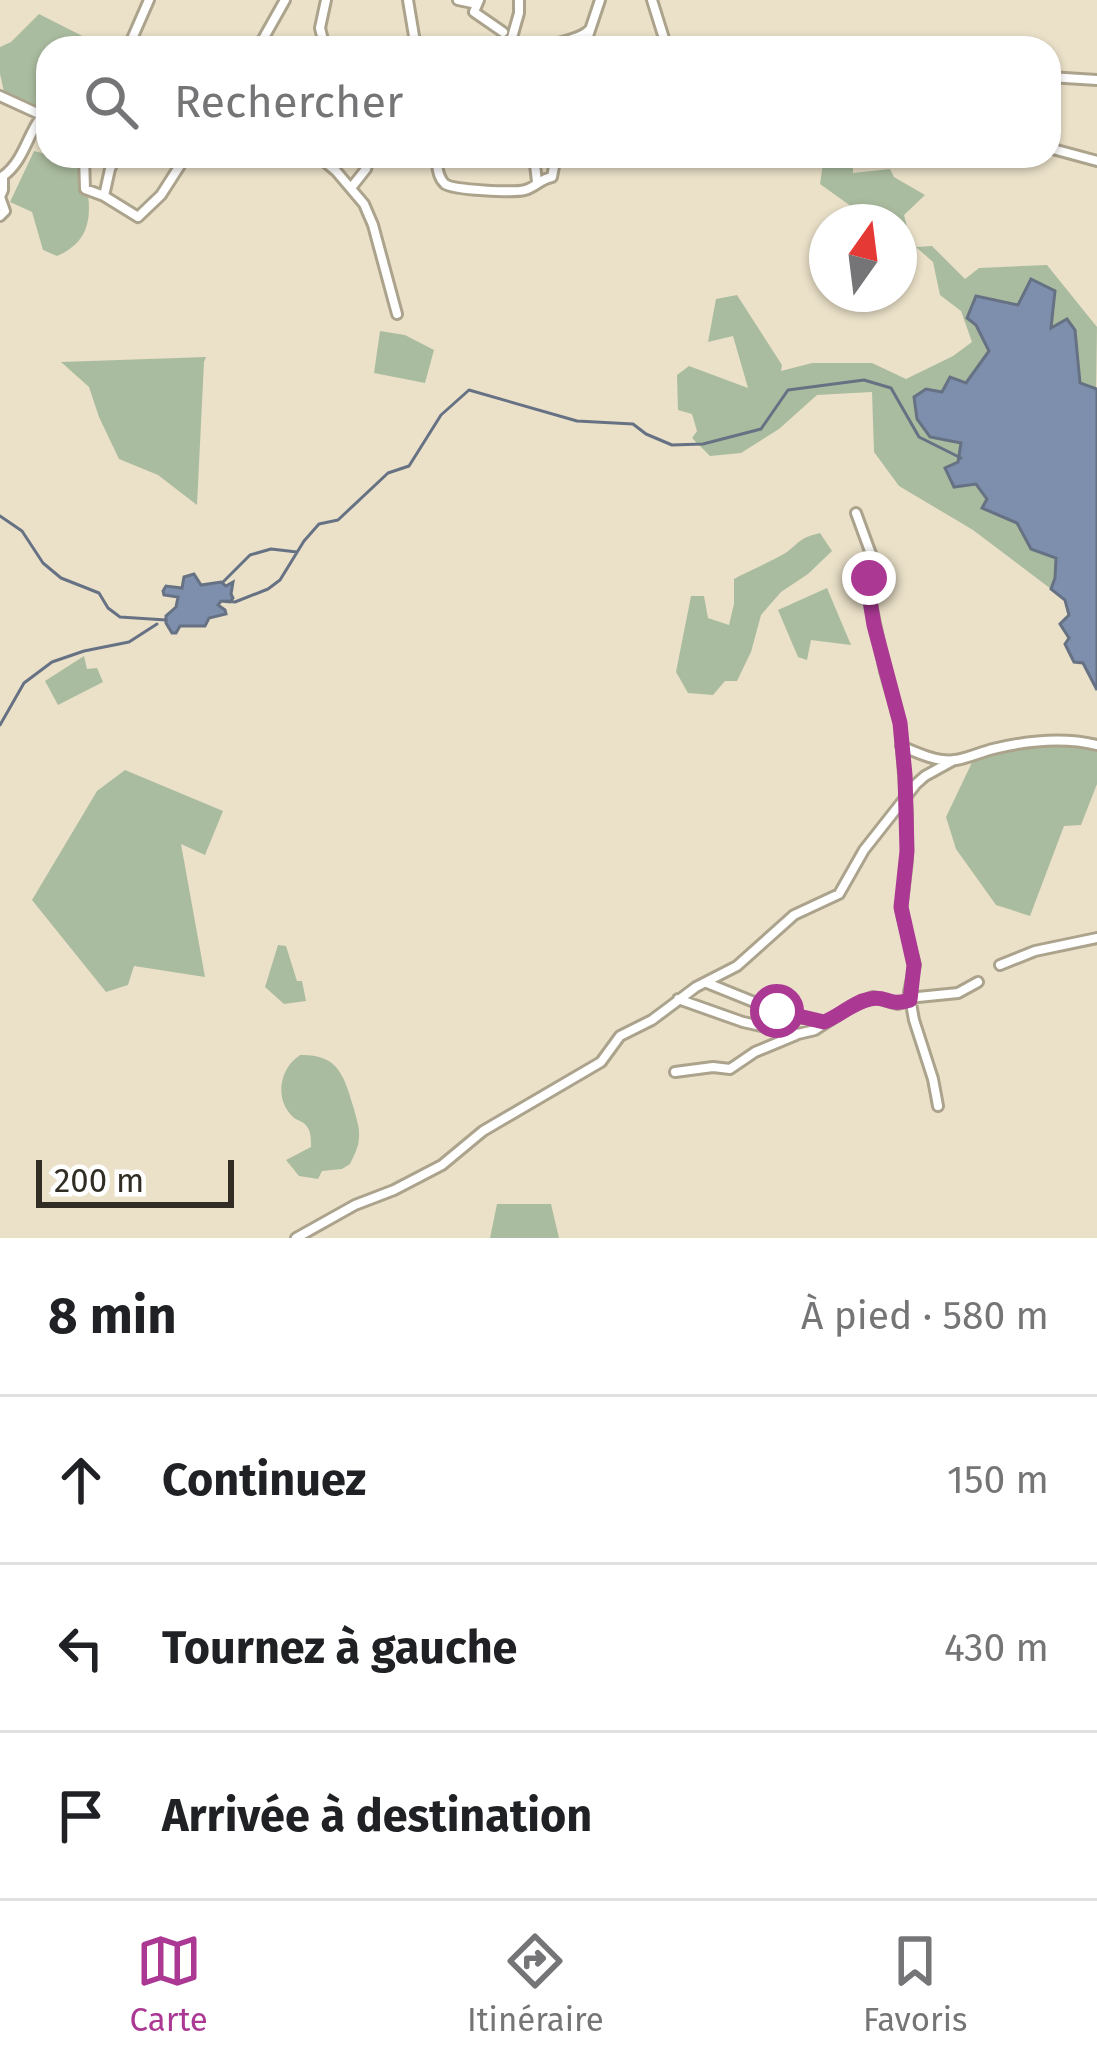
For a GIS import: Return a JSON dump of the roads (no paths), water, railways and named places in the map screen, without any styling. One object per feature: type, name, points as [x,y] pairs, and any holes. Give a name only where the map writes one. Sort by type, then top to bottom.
[{"type":"street","points":[[133,36],[149,0]]},
{"type":"street","points":[[265,36],[285,0]]},
{"type":"street","points":[[322,36],[326,0]]},
{"type":"street","points":[[408,0],[413,36]]},
{"type":"street","points":[[458,0],[478,2],[474,12],[503,32]]},
{"type":"street","points":[[512,36],[519,0]]},
{"type":"street","points":[[587,36],[600,0]]},
{"type":"street","points":[[652,0],[663,36]]},
{"type":"street","points":[[582,36],[588,31]]},
{"type":"street","points":[[1061,78],[1097,80]]},
{"type":"street","points":[[0,96],[36,113]]},
{"type":"street","points":[[0,217],[3,176],[18,163],[36,125]]},
{"type":"street","points":[[1061,151],[1097,160]]},
{"type":"street","points":[[84,168],[85,189],[138,218],[178,168]]},
{"type":"street","points":[[104,196],[110,168]]},
{"type":"street","points":[[330,168],[364,205],[397,314]]},
{"type":"street","points":[[351,188],[366,168]]},
{"type":"street","points":[[439,168],[442,182],[460,190],[527,190],[552,177],[554,168]]},
{"type":"street","points":[[535,168],[537,182]]},
{"type":"street","points":[[856,514],[871,554],[869,595],[900,723],[907,796],[901,907],[914,965],[910,1000],[938,1106]]},
{"type":"street","points":[[296,1238],[442,1165],[483,1131],[601,1062],[620,1036],[737,966],[794,916],[839,893],[864,850],[925,776],[955,760],[1004,746],[1065,741],[1097,745]]},
{"type":"street","points":[[902,746],[955,760]]},
{"type":"street","points":[[1000,965],[1035,950],[1097,938]]},
{"type":"street","points":[[706,982],[784,1014],[824,1022]]},
{"type":"street","points":[[675,1072],[730,1069],[760,1049],[814,1030],[850,1006],[873,998],[894,1004],[958,993],[978,982]]},
{"type":"street","points":[[678,999],[743,1022],[797,1034]]},
{"type":"water","points":[[1031,279],[1055,291],[1051,328],[1067,319],[1075,330],[1080,383],[1097,389],[1097,690],[1083,663],[1074,662],[1065,644],[1069,638],[1060,624],[1069,615],[1065,600],[1051,589],[1056,558],[1031,549],[1017,523],[982,508],[987,499],[976,484],[954,487],[945,468],[958,462],[961,443],[930,437],[917,419],[914,397],[926,389],[942,392],[950,377],[966,383],[989,351],[976,325],[967,318],[976,296],[1018,305]]},
{"type":"water","points":[[194,574],[201,585],[233,582],[233,598],[218,605],[226,614],[209,618],[205,626],[180,626],[172,633],[166,616],[176,607],[178,597],[163,591],[166,586],[182,588],[184,577]]},
{"type":"waterway","points":[[226,601],[235,602],[280,580],[319,524],[338,520],[388,473],[409,466],[441,415],[469,390],[577,421],[633,424],[672,445],[703,444],[761,429],[788,390],[864,380],[891,388],[919,437],[961,458]]},
{"type":"waterway","points":[[0,516],[22,531],[43,563],[61,578],[99,593],[120,617],[166,620]]},
{"type":"waterway","points":[[223,582],[250,555],[271,549],[297,552]]},
{"type":"waterway","points":[[0,725],[24,683],[52,662],[129,642],[157,624]]}]
